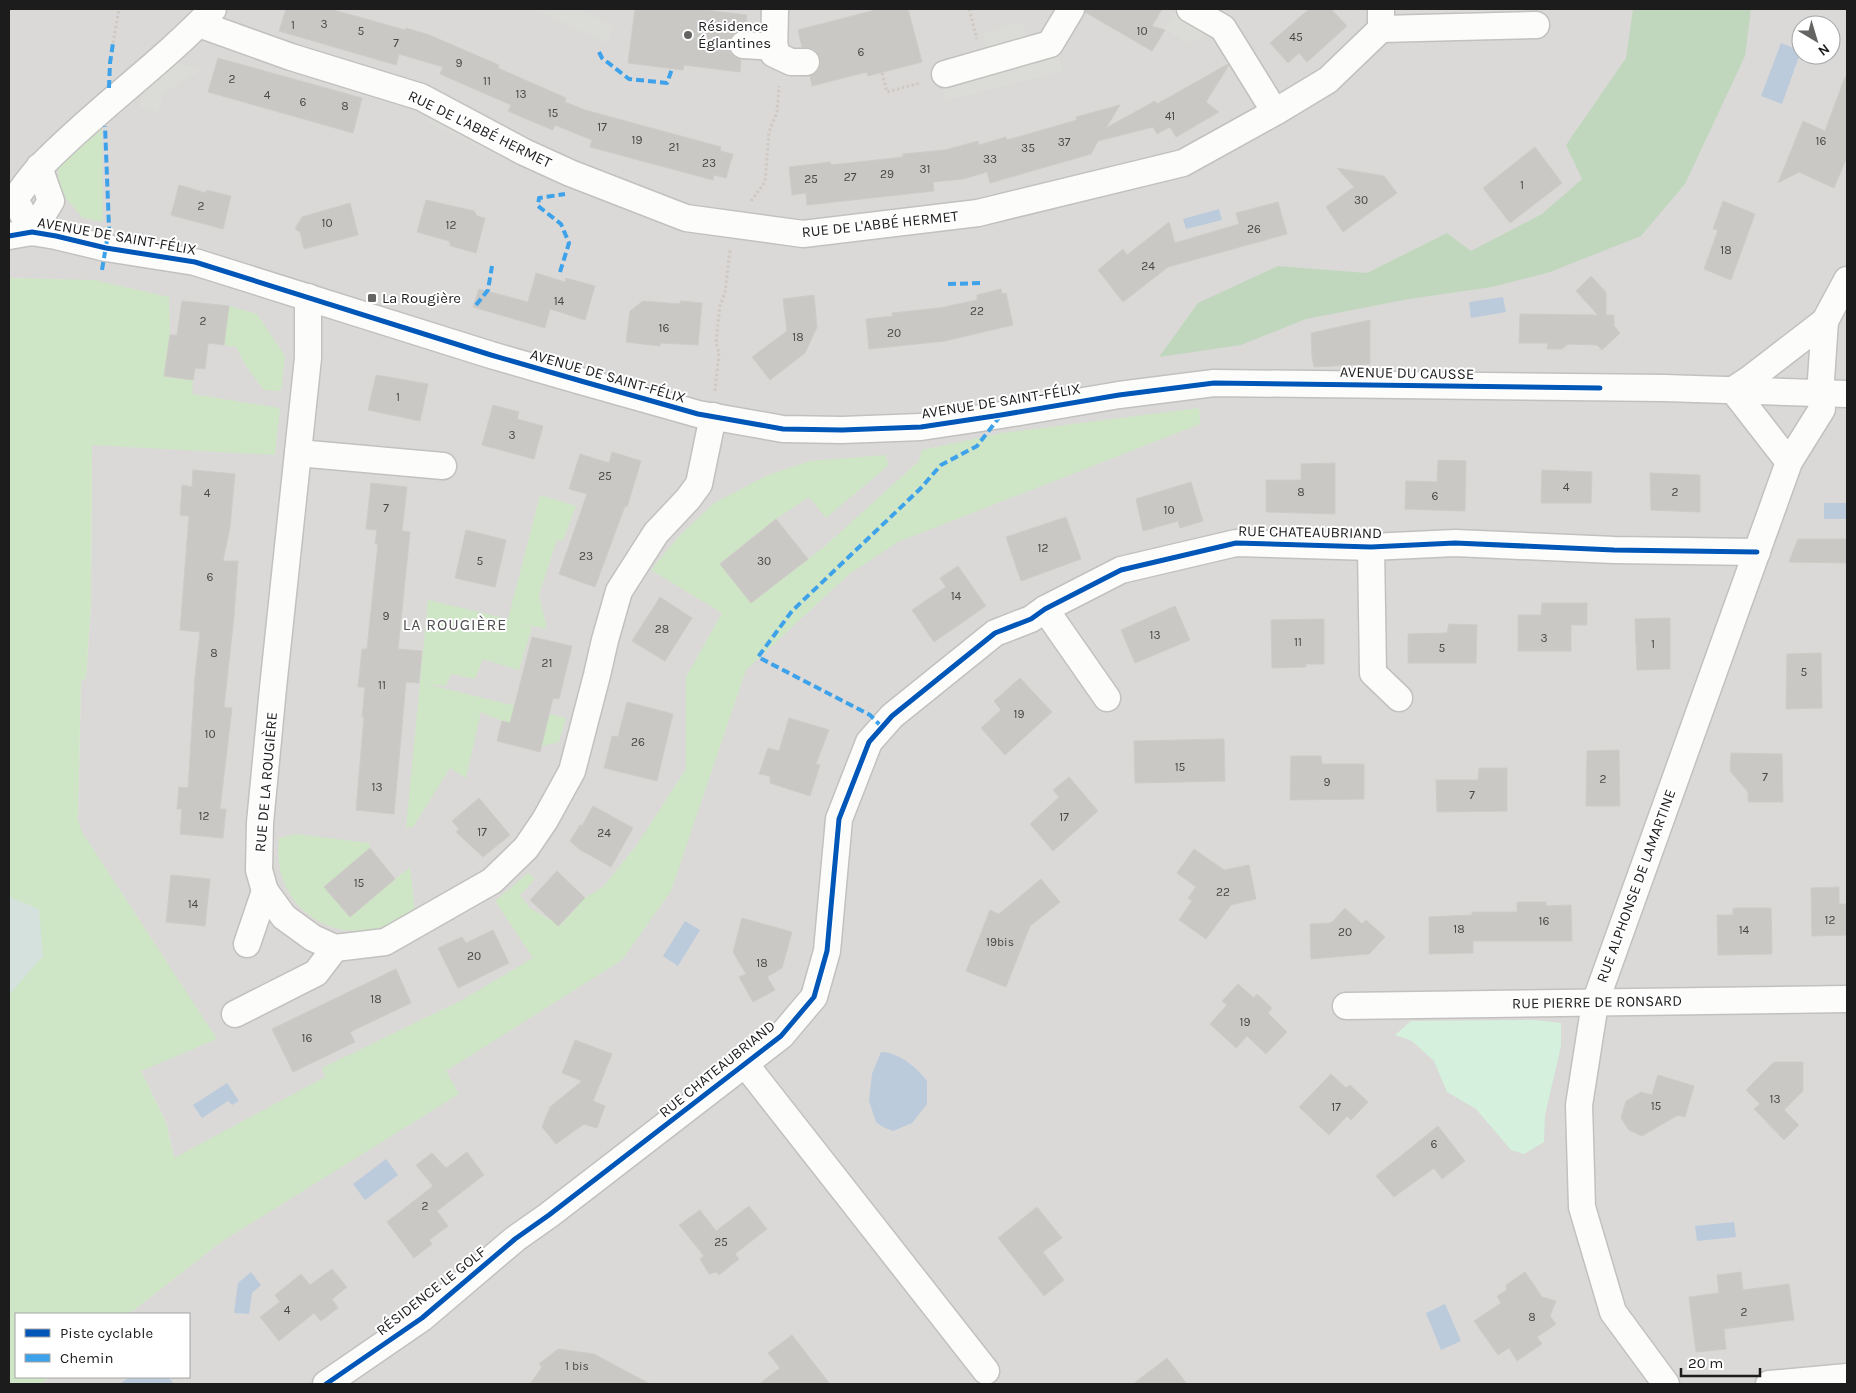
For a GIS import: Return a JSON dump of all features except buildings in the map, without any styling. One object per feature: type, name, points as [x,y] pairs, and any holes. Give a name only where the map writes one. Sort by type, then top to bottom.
[{"type":"street","points":[[775,9],[774,54],[791,62],[806,62]]},
{"type":"street","points":[[945,74],[1050,44],[1071,9]]},
{"type":"street","points":[[1190,9],[1222,28],[1275,112]]},
{"type":"street","points":[[20,234],[15,199],[39,168],[84,124],[129,87],[206,16]]},
{"type":"street","name":"RUE DE L'ABBÉ HERMET","points":[[206,16],[291,57],[421,97],[524,152],[570,173],[686,218],[803,234],[978,213],[1183,163],[1328,80],[1381,19]]},
{"type":"street","points":[[1381,19],[1536,25]]},
{"type":"street","points":[[743,45],[774,47]]},
{"type":"street","name":"AVENUE DE SAINT-FÉLIX","points":[[20,234],[56,236],[106,248],[195,262],[500,358],[698,414],[714,404],[730,421],[783,429],[842,430],[921,427],[1119,395],[1214,383]]},
{"type":"street","points":[[1789,462],[1733,390],[1824,321],[1847,280]]},
{"type":"street","name":"RUE DE LA ROUGIÈRE","points":[[308,297],[308,358],[260,823],[259,870],[265,892],[284,917],[313,938],[335,948]]},
{"type":"street","name":"RUE ALPHONSE DE LAMARTINE","points":[[1666,1384],[1613,1312],[1582,1207],[1579,1105],[1595,1003],[1789,462],[1822,409],[1820,394],[1824,321]]},
{"type":"street","name":"AVENUE DU CAUSSE","points":[[1214,383],[1733,390],[1847,394]]},
{"type":"street","points":[[235,1014],[316,973],[335,948],[385,942],[492,882],[526,848],[545,820],[572,771],[619,592],[656,533],[688,499],[699,484],[714,404]]},
{"type":"street","points":[[298,453],[443,466]]},
{"type":"street","name":"RUE CHATEAUBRIAND","points":[[550,1215],[781,1036],[814,997],[828,951],[839,819],[869,742],[892,716],[995,633],[1031,619],[1045,609],[1121,570],[1236,543],[1372,546],[1456,543],[1614,550],[1757,552]]},
{"type":"street","name":"RUE CHATEAUBRIAND","points":[[1372,546],[1372,673],[1399,698]]},
{"type":"street","points":[[1045,609],[1107,698]]},
{"type":"street","points":[[248,944],[265,892]]},
{"type":"street","name":"RUE PIERRE DE RONSARD","points":[[1346,1006],[1847,998]]},
{"type":"street","name":"RUE CHATEAUBRIAND","points":[[745,1064],[986,1371]]},
{"type":"street","name":"RÉSIDENCE LE GOLF","points":[[326,1384],[422,1318],[515,1239],[550,1215]]},
{"type":"street","points":[[1769,1384],[1847,1377]]},
{"type":"path","points":[[113,43],[119,9]]},
{"type":"path","points":[[882,73],[887,92],[939,78],[945,74]]},
{"type":"path","points":[[746,208],[765,182],[769,132],[777,112],[778,92]]},
{"type":"path","points":[[714,404],[718,353],[716,342],[720,306],[725,293],[730,253]]},
{"type":"shaded area","points":[[9,9],[1847,9],[1847,1384],[40,1384],[49,1378],[190,1378],[190,1313],[130,1313],[221,1241],[174,1158],[166,1122],[141,1071],[78,819],[81,681],[86,678],[91,603],[93,281],[9,278]]},
{"type":"shaded area","points":[[534,9],[579,9],[614,26],[606,43]]},
{"type":"shaded area","points":[[1175,12],[1209,34],[1189,44],[1164,29]]},
{"type":"shaded area","points":[[1022,22],[1027,41],[988,52],[983,33]]},
{"type":"shaded area","points":[[1057,52],[1062,71],[946,101],[941,82]]},
{"type":"shaded area","points":[[175,62],[201,70],[163,93],[158,112],[139,106],[142,95]]},
{"type":"shaded area","points":[[430,112],[513,152],[508,161],[426,121]]},
{"type":"shaded area","points":[[1127,182],[1130,191],[1061,209],[1059,200]]},
{"type":"shaded area","points":[[519,866],[524,872],[503,890],[481,906],[456,920],[452,912]]},
{"type":"shaded area","points":[[9,897],[39,909],[43,956],[9,995]]},
{"type":"green space","points":[[1633,9],[1751,9],[1745,56],[1685,184],[1641,236],[1550,272],[1492,287],[1409,299],[1306,319],[1241,345],[1159,357],[1198,303],[1278,266],[1367,273],[1447,233],[1471,251],[1542,214],[1582,179],[1566,145],[1626,58]]},
{"type":"green space","points":[[102,129],[103,222],[83,218],[57,185],[59,166]]},
{"type":"green space","points":[[9,278],[94,280],[169,297],[170,335],[164,376],[193,380],[192,394],[280,408],[275,455],[92,445],[91,603],[86,678],[81,681],[78,819],[82,832],[217,1039],[141,1071],[166,1122],[174,1158],[325,1077],[322,1068],[462,1000],[533,958],[495,901],[528,873],[535,879],[520,895],[530,908],[559,927],[585,898],[603,887],[636,846],[686,769],[686,677],[722,613],[651,570],[678,537],[714,503],[768,475],[810,461],[885,455],[889,465],[826,518],[809,497],[776,519],[720,563],[751,603],[825,546],[919,461],[922,450],[1002,433],[1199,408],[1200,424],[898,542],[848,575],[746,670],[671,891],[622,960],[446,1071],[459,1094],[221,1242],[130,1313],[15,1313],[15,1378],[49,1378],[40,1384],[9,1384]]},
{"type":"green space","points":[[229,306],[257,314],[285,356],[281,391],[264,390],[246,366],[236,347],[224,345]]},
{"type":"green space","points":[[540,495],[576,506],[563,541],[557,540],[539,595],[547,629],[519,623],[532,627],[519,670],[483,659],[475,679],[451,674],[446,686],[426,684],[566,718],[559,742],[542,746],[545,732],[502,721],[481,712],[466,778],[450,768],[413,827],[406,828],[428,600],[508,619]]},
{"type":"green space","points":[[296,834],[369,843],[370,848],[324,887],[350,917],[410,867],[415,911],[381,927],[369,930],[339,929],[325,925],[312,918],[292,897],[284,884],[280,869],[278,854],[279,838]]},
{"type":"green space","points":[[1535,1020],[1561,1023],[1561,1046],[1545,1115],[1544,1142],[1524,1154],[1511,1150],[1476,1109],[1447,1092],[1434,1061],[1412,1041],[1395,1035],[1411,1021]]},
{"type":"water","points":[[1781,43],[1791,47],[1791,65],[1796,65],[1782,104],[1761,96]]},
{"type":"water","points":[[1219,209],[1222,220],[1186,229],[1183,219]]},
{"type":"water","points":[[1503,297],[1506,312],[1471,318],[1469,302]]},
{"type":"water","points":[[1824,503],[1847,503],[1847,519],[1824,519]]},
{"type":"water","points":[[685,921],[700,930],[678,966],[663,956]]},
{"type":"water","points":[[881,1052],[901,1058],[918,1071],[927,1081],[927,1104],[912,1123],[893,1131],[876,1122],[869,1101],[872,1074]]},
{"type":"water","points":[[227,1083],[239,1101],[232,1105],[228,1101],[202,1118],[193,1105]]},
{"type":"water","points":[[386,1159],[398,1175],[365,1200],[353,1184]]},
{"type":"water","points":[[1734,1222],[1736,1237],[1697,1241],[1695,1226]]},
{"type":"water","points":[[251,1272],[261,1285],[252,1293],[249,1314],[234,1313],[238,1283]]},
{"type":"water","points":[[1445,1304],[1461,1341],[1441,1350],[1426,1313]]},
{"type":"water","points":[[128,1378],[169,1378],[174,1384],[120,1384]]},
{"type":"marked path","points":[[109,88],[113,43]]},
{"type":"marked path","points":[[599,52],[602,58],[629,79],[667,83],[672,69]]},
{"type":"marked path","points":[[102,270],[109,228],[105,126]]},
{"type":"marked path","points":[[560,272],[569,243],[561,224],[538,206],[539,198],[565,194]]},
{"type":"marked path","points":[[476,305],[488,290],[492,266]]},
{"type":"marked path","points":[[948,284],[982,283]]},
{"type":"marked path","points":[[882,727],[870,715],[758,657],[792,611],[920,489],[941,465],[977,446],[1001,415]]},
{"type":"cycle path","points":[[9,236],[32,232],[106,248],[195,262],[491,355],[581,381],[698,414],[783,429],[842,430],[921,427],[1119,395],[1214,383],[1600,388]]},
{"type":"cycle path","points":[[326,1384],[422,1318],[515,1239],[549,1215],[781,1036],[814,997],[827,951],[839,819],[869,742],[892,716],[995,633],[1031,619],[1045,609],[1121,570],[1236,543],[1371,547],[1455,543],[1614,550],[1757,552]]},
{"type":"place","name":"Résidence Églantines","points":[[688,35]]},
{"type":"place","name":"La Rougière","points":[[372,298]]},
{"type":"district","name":"LA ROUGIÈRE","points":[[455,624]]}]
